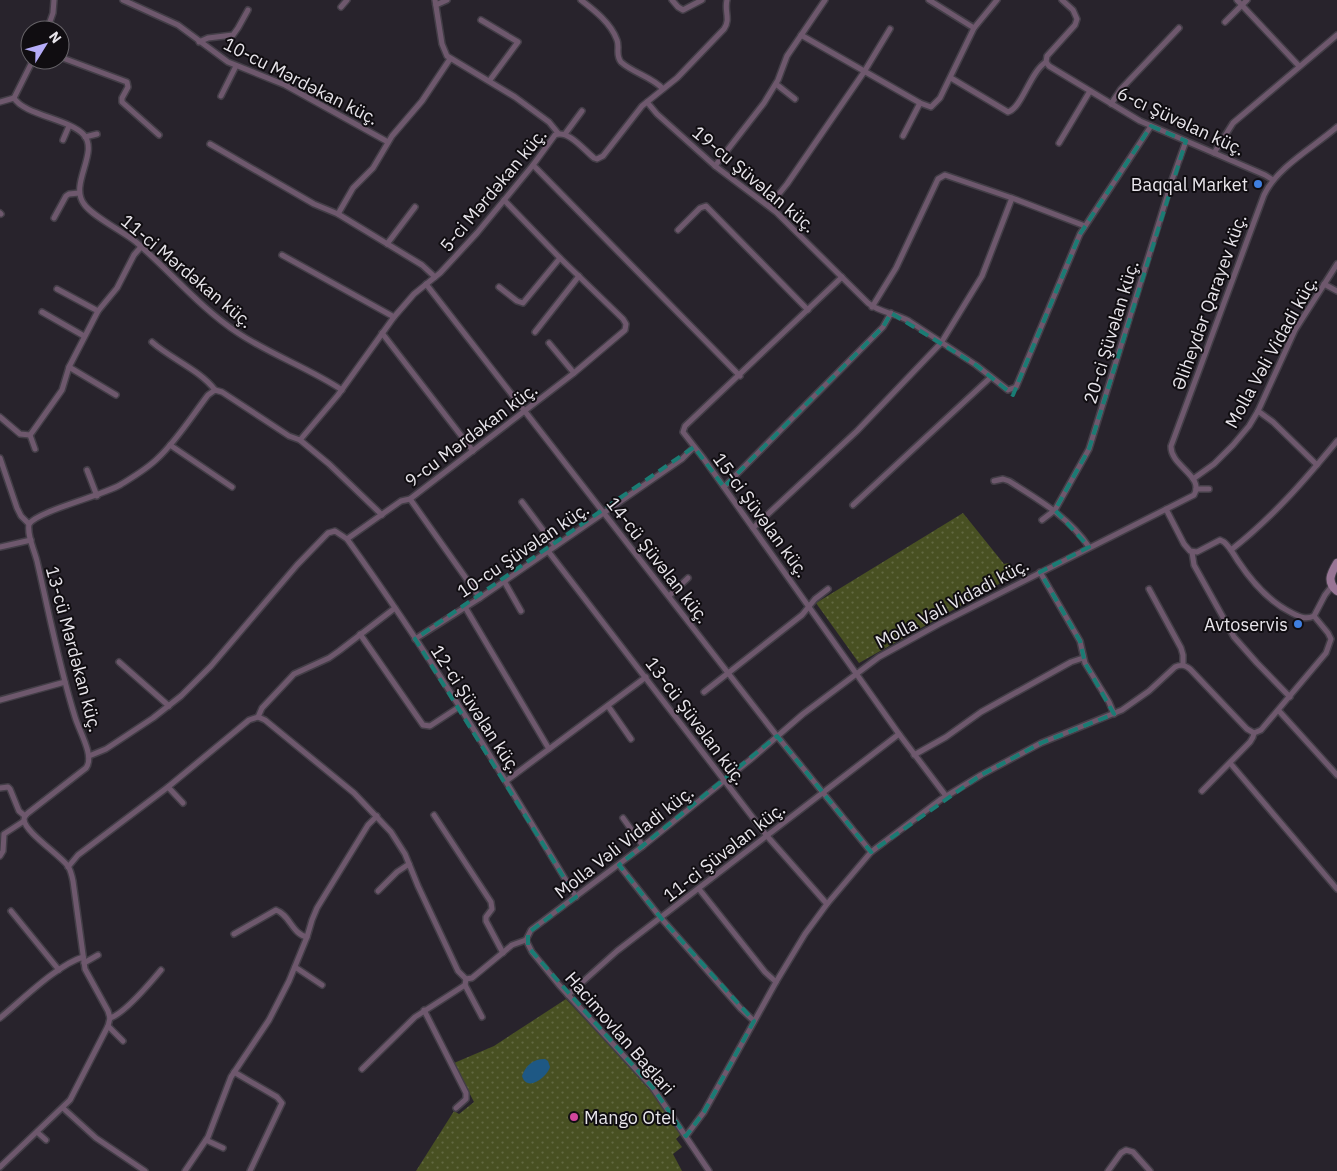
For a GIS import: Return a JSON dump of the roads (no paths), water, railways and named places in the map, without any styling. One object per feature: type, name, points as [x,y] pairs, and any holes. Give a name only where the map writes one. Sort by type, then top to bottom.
[{"type":"street","points":[[51,20],[54,0]]},
{"type":"street","name":"10-cu Mərdəkan küç.","points":[[123,0],[168,20],[219,57],[236,66],[285,85],[388,142]]},
{"type":"street","points":[[341,7],[347,0]]},
{"type":"street","points":[[448,0],[436,3],[444,52],[450,59],[490,80],[540,115],[549,122],[558,134]]},
{"type":"street","points":[[581,0],[598,14],[614,34],[618,43],[620,61],[655,82],[663,89]]},
{"type":"street","points":[[672,0],[683,10],[702,0]]},
{"type":"street","name":"5-ci Mərdəkan küç.","points":[[300,440],[342,390],[394,317],[414,294],[435,277],[477,233],[533,165],[552,138],[558,134],[565,134],[594,158],[600,158],[647,102],[685,70],[724,29],[728,20],[726,0]]},
{"type":"street","points":[[715,166],[764,103],[776,84],[787,56],[825,0]]},
{"type":"street","points":[[929,0],[974,28]]},
{"type":"street","points":[[801,34],[920,103],[927,106],[934,105],[951,78],[974,28],[997,0]]},
{"type":"street","points":[[951,78],[1008,112],[1016,107],[1036,70],[1046,62],[1047,56],[1076,23],[1076,13],[1062,0]]},
{"type":"street","points":[[1237,0],[1299,66]]},
{"type":"street","points":[[1224,22],[1247,0]]},
{"type":"street","points":[[199,42],[208,38],[233,35],[248,10]]},
{"type":"street","points":[[481,20],[518,42],[490,80]]},
{"type":"street","points":[[1111,104],[1121,89],[1179,28]]},
{"type":"street","points":[[769,206],[787,184],[864,72],[890,29]]},
{"type":"street","points":[[1214,153],[1233,124],[1337,35]]},
{"type":"street","points":[[338,214],[353,188],[373,168],[388,142],[422,101],[450,59]]},
{"type":"street","points":[[70,61],[127,82],[128,87],[122,102],[159,135]]},
{"type":"street","name":"6-cı Şüvəlan küç.","points":[[1046,62],[1052,68],[1111,104],[1151,126],[1273,180]]},
{"type":"street","points":[[221,96],[236,66]]},
{"type":"street","points":[[0,102],[14,98],[28,70]]},
{"type":"street","points":[[776,84],[795,99]]},
{"type":"street","points":[[1059,143],[1090,91]]},
{"type":"street","points":[[14,98],[22,106],[69,126],[85,136],[88,150],[79,193],[66,196],[54,218]]},
{"type":"street","name":"19-cu Şüvəlan küç.","points":[[647,102],[715,166],[769,206],[872,307],[909,320],[976,365],[1008,390],[1016,387],[1080,234],[1151,126]]},
{"type":"street","points":[[903,136],[920,103]]},
{"type":"street","points":[[565,134],[582,111]]},
{"type":"street","points":[[62,140],[69,126]]},
{"type":"street","name":"Əliheydər Qarayev küç.","points":[[1193,479],[1172,456],[1171,446],[1264,195],[1273,180],[1291,163],[1336,130]]},
{"type":"street","points":[[85,136],[97,134]]},
{"type":"street","name":"20-ci Şüvəlan küç.","points":[[1042,520],[1055,510],[1089,449],[1170,186],[1186,141]]},
{"type":"street","points":[[210,144],[314,204],[338,214],[422,265],[435,277]]},
{"type":"street","points":[[533,165],[740,376]]},
{"type":"street","points":[[872,307],[896,268],[941,176],[948,175],[1085,226]]},
{"type":"street","name":"11-ci Mərdəkan küç.","points":[[79,193],[88,209],[116,227],[141,247],[233,330],[342,390]]},
{"type":"street","points":[[753,528],[857,431],[942,342],[982,276],[1012,198]]},
{"type":"street","name":"9-cu Mərdəkan küç.","points":[[347,539],[401,501],[410,500],[574,373],[625,330],[626,324],[623,319],[504,200]]},
{"type":"street","points":[[678,230],[700,208],[706,206],[808,310]]},
{"type":"street","points":[[387,244],[415,208]]},
{"type":"street","points":[[30,434],[62,390],[69,366],[84,336],[98,311],[117,288],[134,255],[141,247]]},
{"type":"street","points":[[282,255],[394,317]]},
{"type":"street","points":[[499,287],[517,301],[523,302],[560,258]]},
{"type":"street","name":"Molla Vəli Vidadi küç.","points":[[1193,479],[1211,467],[1249,426],[1258,412],[1292,334],[1337,264]]},
{"type":"street","points":[[535,332],[579,276]]},
{"type":"street","name":"15-ci Şüvəlan küç.","points":[[842,277],[683,429],[685,436],[724,487],[914,755],[946,796]]},
{"type":"street","name":"14-cü Şüvəlan küç.","points":[[426,284],[777,736],[871,852]]},
{"type":"street","points":[[1324,284],[1337,291]]},
{"type":"street","points":[[57,289],[98,311]]},
{"type":"street","points":[[42,312],[84,336]]},
{"type":"street","points":[[724,487],[883,327],[891,313]]},
{"type":"street","points":[[382,333],[473,451]]},
{"type":"street","points":[[152,342],[170,357],[207,381],[215,390],[222,392],[289,436],[300,440],[329,464],[382,515]]},
{"type":"street","points":[[549,343],[574,373]]},
{"type":"street","points":[[69,366],[116,395]]},
{"type":"street","points":[[853,505],[991,377]]},
{"type":"street","points":[[29,524],[37,516],[97,496],[139,473],[158,458],[170,445],[208,395],[215,390]]},
{"type":"street","points":[[1258,412],[1274,422],[1317,466]]},
{"type":"street","points":[[1,421],[20,434],[30,434]]},
{"type":"street","points":[[30,434],[34,449]]},
{"type":"street","points":[[1231,550],[1264,523],[1295,492],[1337,441]]},
{"type":"street","points":[[170,445],[232,487]]},
{"type":"street","name":"10-cu Şüvəlan küç.","points":[[416,639],[504,582],[682,459],[694,447]]},
{"type":"street","name":"13-cü Mərdəkan küç.","points":[[0,458],[17,508],[23,519],[29,524],[28,532],[65,682],[77,724],[90,756],[86,768],[4,834],[4,852],[0,856]]},
{"type":"street","points":[[87,470],[97,496]]},
{"type":"street","points":[[994,481],[1003,479],[1009,481],[1055,510],[1076,530],[1089,547]]},
{"type":"street","points":[[1193,479],[1196,489],[1209,489]]},
{"type":"street","name":"Molla Vəli Vidadi küç.","points":[[362,1069],[407,1024],[424,1010],[472,978],[516,943],[526,940],[532,930],[644,846],[725,781],[803,714],[857,673],[898,646],[1191,496],[1196,489]]},
{"type":"street","points":[[410,500],[480,598]]},
{"type":"street","points":[[522,502],[555,546]]},
{"type":"street","points":[[1166,509],[1184,544],[1192,552],[1194,565],[1234,637],[1256,664],[1290,697]]},
{"type":"street","points":[[90,756],[106,749],[169,706],[200,677],[297,565],[328,533],[335,531],[347,539]]},
{"type":"street","name":"12-ci Şüvəlan küç.","points":[[347,539],[416,639],[506,781],[576,897]]},
{"type":"street","points":[[0,547],[31,540]]},
{"type":"street","points":[[1192,552],[1197,552],[1220,540],[1224,542],[1247,574],[1271,600],[1285,610],[1308,619],[1314,616],[1323,598],[1334,588],[1330,577],[1337,563]]},
{"type":"street","name":"13-cü Şüvəlan küç.","points":[[548,551],[767,836],[827,904]]},
{"type":"street","points":[[1040,572],[1080,641],[1083,647],[1083,658],[1114,714]]},
{"type":"street","points":[[669,596],[688,578]]},
{"type":"street","points":[[504,582],[521,611]]},
{"type":"street","points":[[704,692],[802,615],[815,599],[828,589]]},
{"type":"street","points":[[1149,589],[1181,648],[1183,665]]},
{"type":"street","points":[[465,607],[549,749]]},
{"type":"street","points":[[258,716],[262,708],[294,674],[328,658],[395,608]]},
{"type":"street","points":[[1202,791],[1250,742],[1254,733],[1262,730],[1326,653],[1334,639],[1314,616]]},
{"type":"street","points":[[360,634],[423,725],[430,726],[459,707]]},
{"type":"street","points":[[914,755],[946,737],[981,712],[1071,662],[1083,658]]},
{"type":"street","points":[[119,662],[169,706]]},
{"type":"street","points":[[686,1136],[699,1121],[776,982],[805,934],[827,904],[871,852],[946,796],[981,775],[1041,743],[1114,714],[1135,702],[1176,667],[1183,665]]},
{"type":"street","points":[[1183,665],[1193,672],[1247,729],[1254,733]]},
{"type":"street","points":[[506,781],[646,677]]},
{"type":"street","points":[[0,700],[65,682]]},
{"type":"street","points":[[608,706],[631,739]]},
{"type":"street","points":[[1279,711],[1337,775]]},
{"type":"street","points":[[68,867],[78,855],[168,788],[251,718],[258,716],[266,720],[311,756],[354,793],[397,839],[458,971],[482,1018]]},
{"type":"street","name":"11-ci Şüvəlan küç.","points":[[568,994],[608,959],[660,918],[899,734]]},
{"type":"street","points":[[1230,762],[1337,889]]},
{"type":"street","points":[[0,788],[8,787],[10,789],[18,811],[30,830],[68,867],[73,882],[87,974],[110,1018],[108,1026],[76,1091],[63,1108],[0,1167]]},
{"type":"street","points":[[168,788],[183,804]]},
{"type":"street","points":[[434,815],[491,902],[492,909],[486,917],[486,921],[503,953]]},
{"type":"street","points":[[185,1171],[206,1140],[234,1072],[269,1020],[295,967],[317,908],[368,825],[377,816]]},
{"type":"street","points":[[623,818],[644,846]]},
{"type":"street","points":[[378,891],[397,872],[409,864]]},
{"type":"street","points":[[619,865],[660,918],[741,1009],[754,1021]]},
{"type":"street","points":[[699,889],[765,972],[776,982]]},
{"type":"street","points":[[234,934],[276,910],[281,911],[297,933],[307,938]]},
{"type":"street","points":[[11,911],[59,970]]},
{"type":"street","name":"Hacimovlan Baglari","points":[[526,940],[532,952],[568,994],[653,1088],[709,1171]]},
{"type":"street","points":[[84,963],[98,955]]},
{"type":"street","points":[[0,1018],[59,970],[72,961],[83,957]]},
{"type":"street","points":[[295,967],[322,985]]},
{"type":"street","points":[[110,1018],[117,1015],[161,970]]},
{"type":"street","points":[[424,1010],[466,1093],[466,1099],[456,1108]]},
{"type":"street","points":[[108,1026],[123,1041]]},
{"type":"street","points":[[234,1072],[277,1096],[282,1103],[250,1171]]},
{"type":"street","points":[[63,1108],[96,1138],[145,1171]]},
{"type":"street","points":[[37,1132],[46,1140]]},
{"type":"street","points":[[206,1140],[223,1148]]},
{"type":"street","points":[[1108,1171],[1126,1150],[1133,1152],[1150,1171]]},
{"type":"water","points":[[545,1059],[550,1067],[545,1075],[537,1082],[528,1083],[525,1081],[522,1076],[528,1066],[534,1061]]},
{"type":"place","name":"Baqqal Market","points":[[1258,184]]},
{"type":"place","name":"Avtoservis","points":[[1298,624]]},
{"type":"place","name":"Mango Otel","points":[[574,1117]]}]
